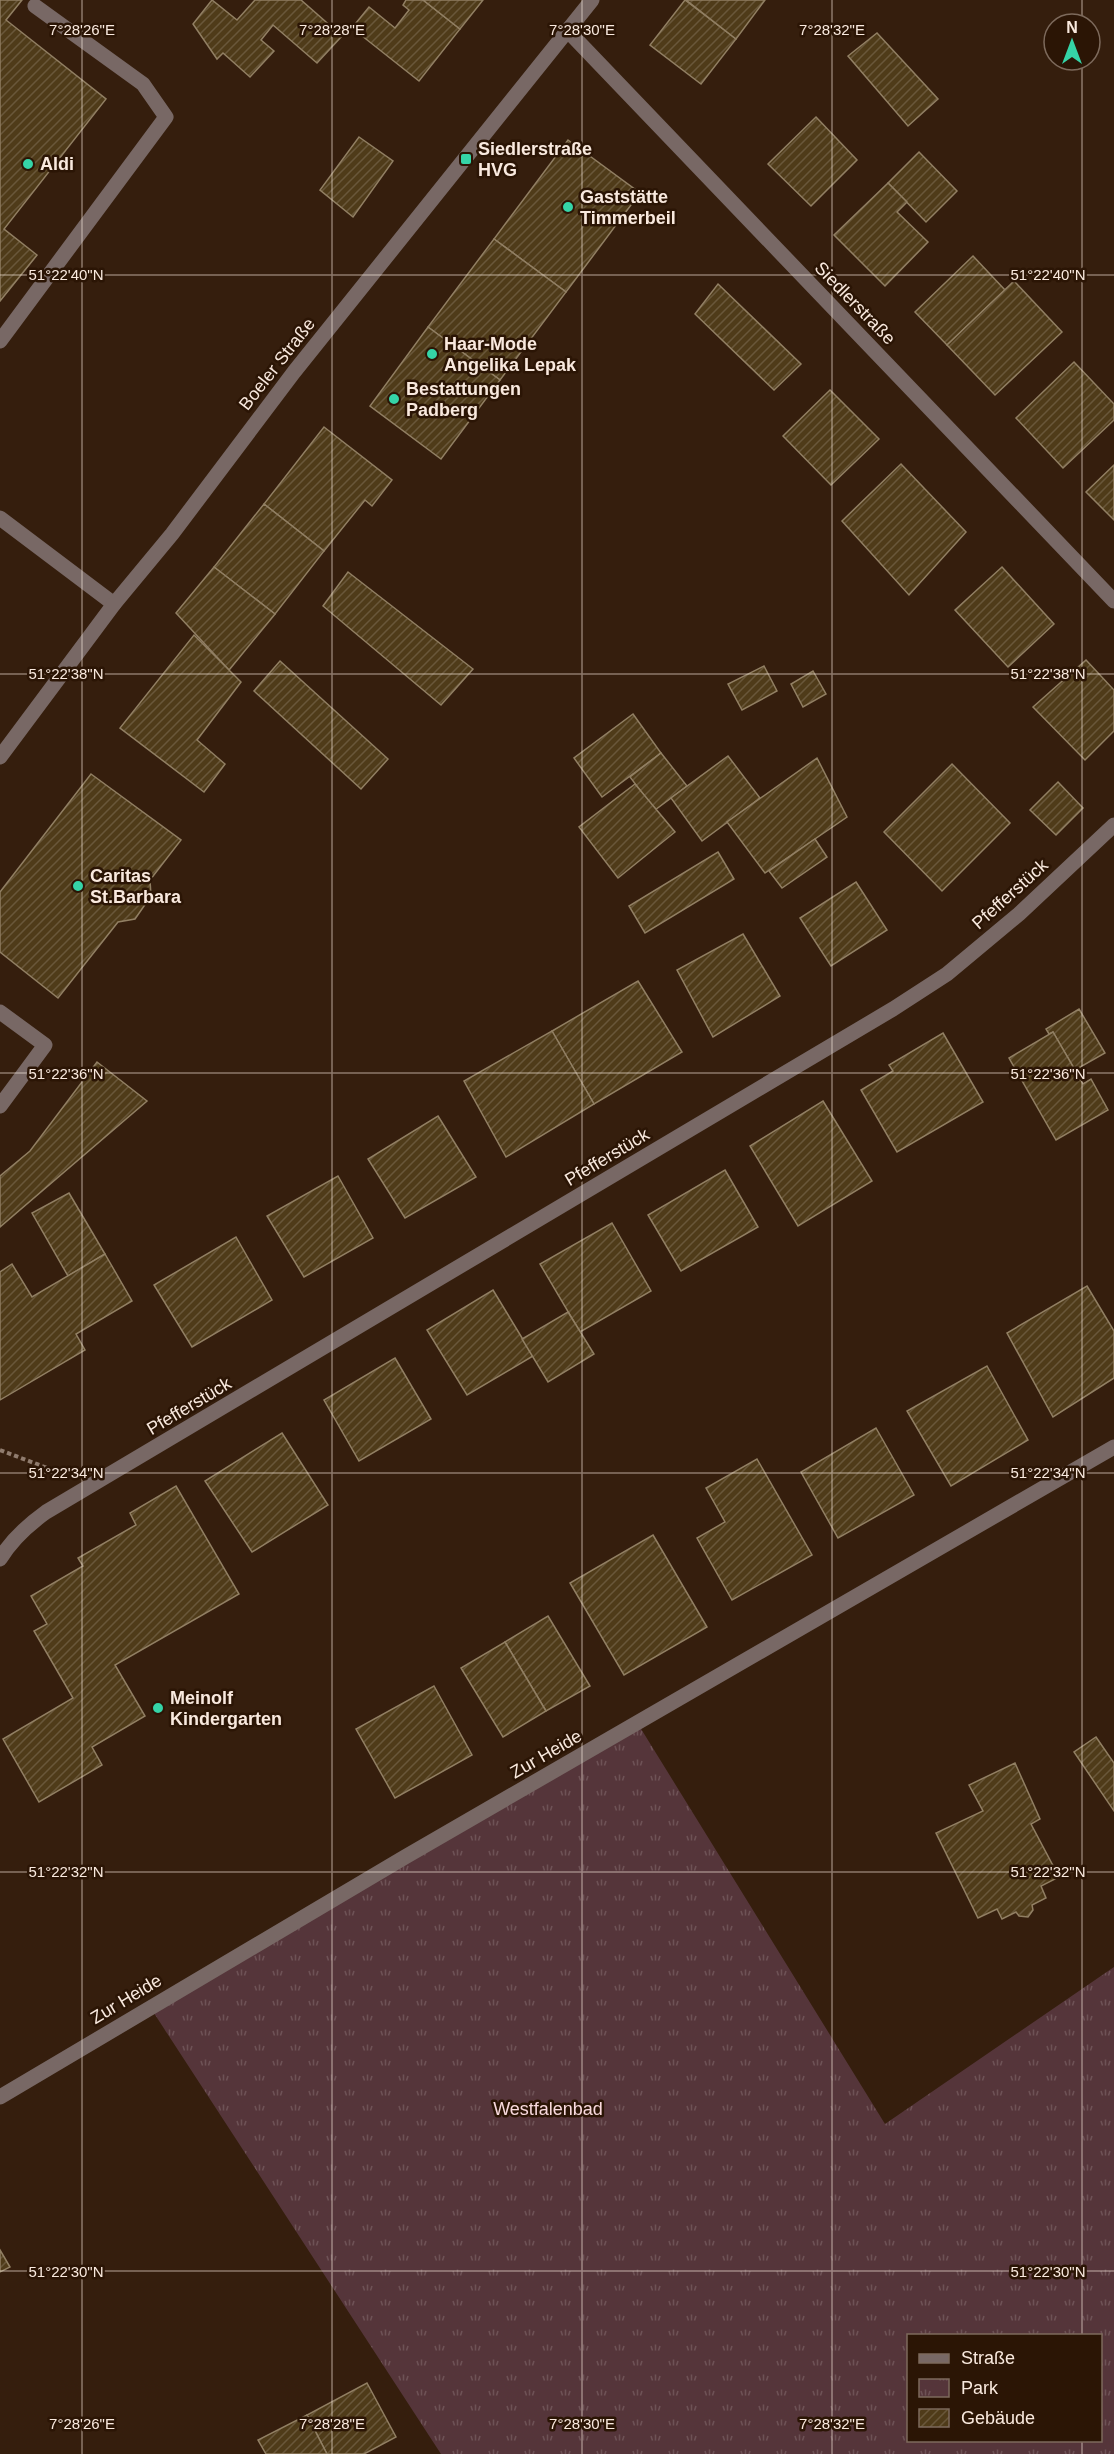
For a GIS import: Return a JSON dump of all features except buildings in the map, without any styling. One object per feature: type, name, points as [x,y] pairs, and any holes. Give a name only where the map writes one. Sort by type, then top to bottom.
[{"type":"street","name":"Boeler Straße","points":[[0,757],[114,604],[172,534],[294,372],[592,0]]},
{"type":"street","points":[[0,341],[166,117],[143,84],[35,6]]},
{"type":"street","name":"Siedlerstraße","points":[[568,31],[1114,601]]},
{"type":"street","points":[[0,518],[114,604]]},
{"type":"street","name":"Pfefferstück","points":[[0,1558],[8,1545],[31,1523],[92,1485],[519,1233],[947,974],[1019,914],[1114,825]]},
{"type":"street","points":[[0,1012],[45,1045],[0,1106]]},
{"type":"street","name":"Zur Heide","points":[[0,2097],[405,1857],[1114,1447]]},
{"type":"path","points":[[0,1450],[92,1485]]},
{"type":"green space","name":"Westfalenbad","points":[[638,1724],[885,2124],[1114,1967],[1114,2454],[441,2454],[150,2007]]},
{"type":"place","name":"Siedlerstraße HVG","points":[[466,159]]},
{"type":"place","name":"Aldi","points":[[28,164]]},
{"type":"place","name":"Gaststätte Timmerbeil","points":[[568,207]]},
{"type":"place","name":"Haar-Mode Angelika Lepak","points":[[432,354]]},
{"type":"place","name":"Bestattungen Padberg","points":[[394,399]]},
{"type":"place","name":"Caritas St.Barbara","points":[[78,886]]},
{"type":"place","name":"Meinolf Kindergarten","points":[[158,1708]]}]
